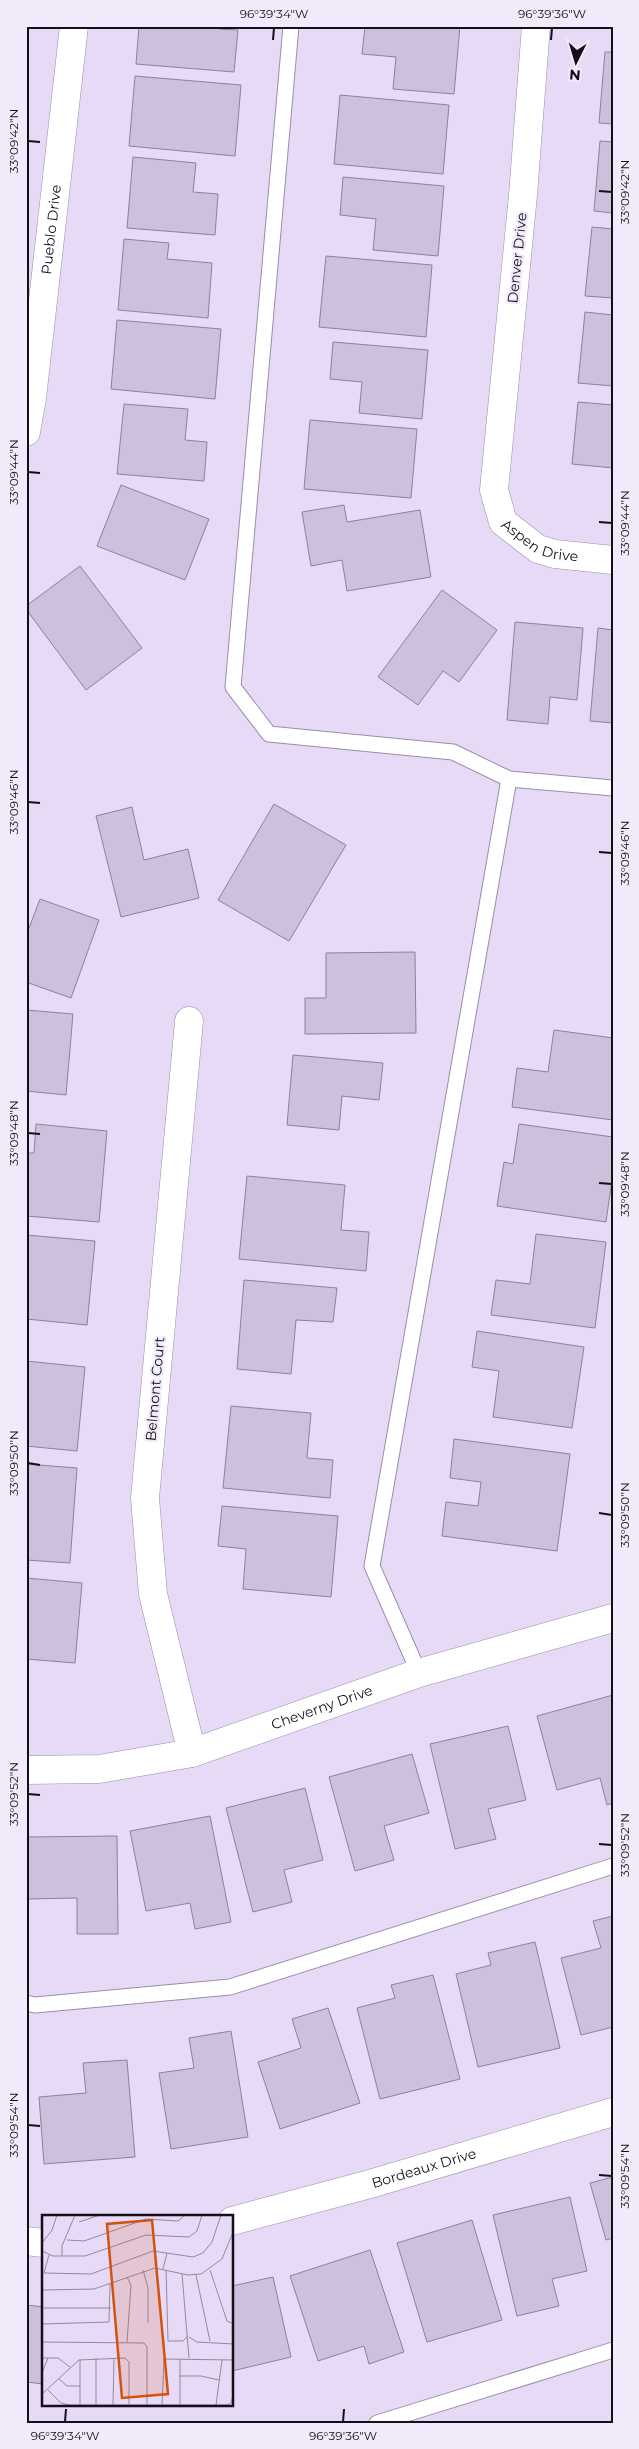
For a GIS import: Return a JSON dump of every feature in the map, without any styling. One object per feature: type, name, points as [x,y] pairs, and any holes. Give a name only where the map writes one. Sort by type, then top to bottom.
[{"type":"street","name":"Pueblo Drive","points":[[26,432],[32,398],[74,26]]},
{"type":"street","name":"Denver Drive","points":[[494,490],[523,195],[536,26]]},
{"type":"street","name":"Aspen Drive","points":[[494,490],[503,522],[538,549],[555,554],[613,560]]},
{"type":"street","name":"Belmont Court","points":[[189,1021],[145,1498],[153,1594],[192,1754]]},
{"type":"street","name":"Cheverny Drive","points":[[26,1770],[99,1769],[192,1754],[419,1673],[613,1618]]},
{"type":"street","name":"Bordeaux Drive","points":[[234,2219],[370,2184],[613,2112]]},
{"type":"street","points":[[26,2241],[42,2243]]},
{"type":"lane","points":[[291,26],[233,687],[269,734],[453,752],[509,779],[613,788]]},
{"type":"lane","points":[[419,1673],[372,1566],[509,779]]},
{"type":"lane","points":[[26,2003],[35,2005],[230,1987],[613,1866]]},
{"type":"lane","points":[[377,2423],[613,2350]]},
{"type":"building","points":[[139,26],[220,26],[219,29],[238,30],[234,72],[136,64]]},
{"type":"building","points":[[365,26],[460,26],[454,94],[393,89],[396,57],[362,54]]},
{"type":"building","points":[[605,52],[613,52],[613,124],[599,123]]},
{"type":"building","points":[[135,76],[241,85],[235,156],[129,146]]},
{"type":"building","points":[[340,95],[449,105],[443,174],[334,164]]},
{"type":"building","points":[[600,141],[613,142],[613,213],[594,211]]},
{"type":"building","points":[[133,157],[196,163],[193,192],[218,194],[215,235],[127,228]]},
{"type":"building","points":[[343,177],[444,186],[438,256],[373,250],[376,219],[340,215]]},
{"type":"building","points":[[592,227],[613,229],[613,298],[585,296]]},
{"type":"building","points":[[124,239],[169,243],[167,259],[212,263],[208,318],[118,310]]},
{"type":"building","points":[[326,256],[432,265],[426,337],[319,327]]},
{"type":"building","points":[[585,312],[613,315],[613,386],[578,383]]},
{"type":"building","points":[[117,320],[221,329],[215,399],[111,389]]},
{"type":"building","points":[[333,342],[428,350],[422,419],[359,413],[362,382],[330,379]]},
{"type":"building","points":[[578,402],[613,405],[613,468],[572,464]]},
{"type":"building","points":[[124,404],[188,409],[185,440],[207,442],[204,481],[117,474]]},
{"type":"building","points":[[310,420],[417,429],[411,498],[304,489]]},
{"type":"building","points":[[121,485],[209,519],[185,580],[97,546]]},
{"type":"building","points":[[344,505],[347,522],[420,510],[431,577],[347,591],[342,560],[311,566],[302,512]]},
{"type":"building","points":[[80,566],[142,648],[86,690],[26,609],[26,606]]},
{"type":"building","points":[[442,590],[497,630],[459,682],[443,671],[418,705],[378,677]]},
{"type":"building","points":[[515,622],[583,628],[577,700],[550,697],[548,724],[507,720]]},
{"type":"building","points":[[598,628],[613,630],[613,723],[590,721]]},
{"type":"building","points":[[274,804],[346,845],[289,941],[218,900]]},
{"type":"building","points":[[132,807],[144,860],[188,849],[199,898],[121,917],[96,816]]},
{"type":"building","points":[[40,899],[99,920],[71,998],[26,982],[26,936]]},
{"type":"building","points":[[415,952],[416,1033],[305,1034],[305,998],[326,998],[326,953]]},
{"type":"building","points":[[26,1010],[73,1014],[66,1095],[26,1091]]},
{"type":"building","points":[[554,1030],[613,1038],[613,1120],[512,1107],[517,1068],[548,1072]]},
{"type":"building","points":[[293,1055],[383,1063],[379,1100],[342,1096],[339,1130],[287,1125]]},
{"type":"building","points":[[36,1124],[107,1131],[99,1222],[26,1216],[26,1153],[34,1153]]},
{"type":"building","points":[[519,1124],[613,1137],[613,1173],[606,1222],[497,1206],[504,1162],[513,1164]]},
{"type":"building","points":[[247,1176],[345,1185],[341,1230],[369,1232],[366,1271],[239,1259]]},
{"type":"building","points":[[536,1234],[606,1242],[595,1328],[491,1315],[496,1280],[530,1284]]},
{"type":"building","points":[[26,1235],[95,1241],[87,1325],[26,1319]]},
{"type":"building","points":[[244,1280],[337,1288],[333,1322],[296,1320],[291,1374],[237,1369]]},
{"type":"building","points":[[477,1331],[584,1347],[572,1428],[493,1417],[499,1371],[472,1367]]},
{"type":"building","points":[[26,1361],[85,1367],[77,1451],[26,1446]]},
{"type":"building","points":[[231,1406],[311,1413],[307,1458],[333,1460],[330,1498],[223,1488]]},
{"type":"building","points":[[454,1439],[570,1454],[557,1551],[442,1536],[446,1502],[478,1506],[481,1482],[450,1478]]},
{"type":"building","points":[[26,1464],[77,1468],[70,1563],[26,1560]]},
{"type":"building","points":[[222,1506],[338,1516],[331,1597],[243,1589],[246,1549],[218,1546]]},
{"type":"building","points":[[26,1578],[82,1583],[75,1663],[26,1659]]},
{"type":"building","points":[[613,1695],[613,1803],[607,1805],[600,1778],[557,1790],[537,1716]]},
{"type":"building","points":[[508,1726],[526,1800],[488,1809],[496,1839],[455,1849],[430,1744]]},
{"type":"building","points":[[412,1754],[429,1813],[384,1826],[394,1860],[355,1871],[329,1777]]},
{"type":"building","points":[[305,1788],[323,1860],[284,1870],[292,1902],[253,1912],[226,1808]]},
{"type":"building","points":[[210,1816],[231,1922],[195,1929],[190,1903],[146,1911],[130,1831]]},
{"type":"building","points":[[117,1836],[118,1934],[77,1934],[77,1898],[27,1899],[26,1837]]},
{"type":"building","points":[[613,1916],[613,2027],[581,2035],[561,1958],[601,1948],[593,1921]]},
{"type":"building","points":[[535,1942],[560,2048],[478,2067],[456,1974],[491,1965],[488,1953]]},
{"type":"building","points":[[433,1975],[460,2079],[380,2099],[357,2008],[395,1998],[391,1985]]},
{"type":"building","points":[[328,2008],[360,2103],[280,2129],[258,2062],[301,2048],[292,2019]]},
{"type":"building","points":[[231,2031],[248,2137],[171,2149],[159,2073],[194,2068],[189,2038]]},
{"type":"building","points":[[127,2060],[135,2157],[44,2164],[39,2097],[86,2093],[83,2063]]},
{"type":"building","points":[[613,2177],[613,2238],[606,2240],[590,2183]]},
{"type":"building","points":[[570,2197],[587,2271],[552,2279],[559,2306],[517,2316],[493,2215]]},
{"type":"building","points":[[472,2220],[502,2320],[427,2342],[397,2243]]},
{"type":"building","points":[[370,2250],[404,2352],[369,2364],[364,2346],[318,2361],[290,2276]]},
{"type":"building","points":[[273,2277],[291,2357],[234,2371],[234,2286]]},
{"type":"building","points":[[26,2305],[42,2307],[42,2384],[26,2382]]}]
